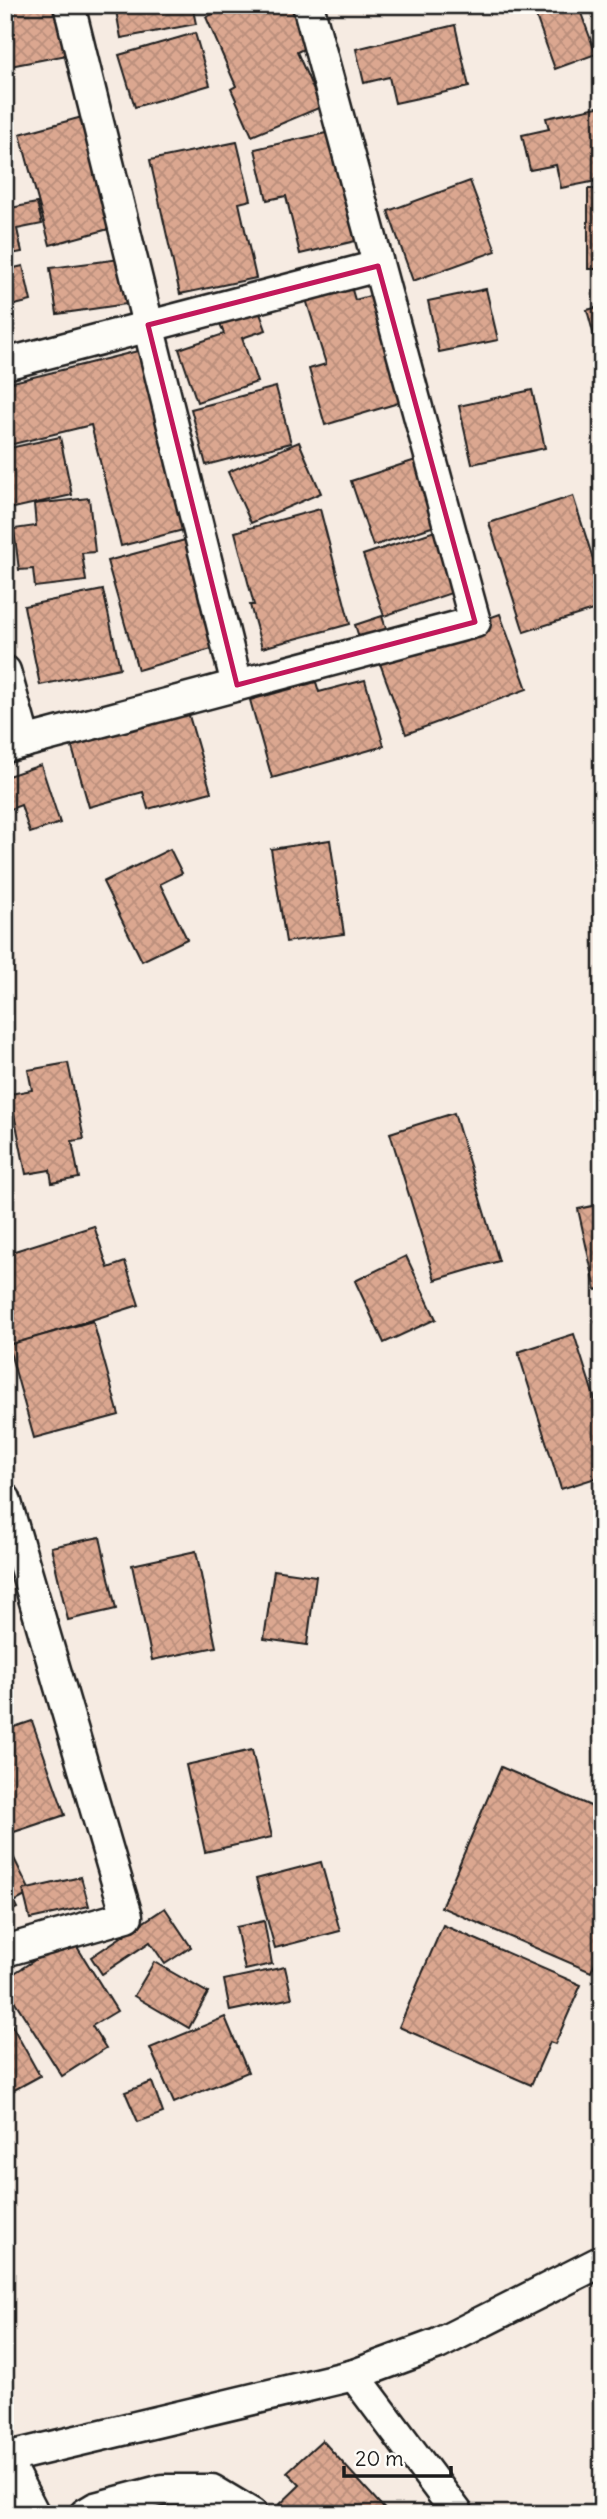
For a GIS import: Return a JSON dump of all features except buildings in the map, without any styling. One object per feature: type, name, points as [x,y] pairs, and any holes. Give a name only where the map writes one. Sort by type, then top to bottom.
[{"type":"street","points":[[69,5],[237,685]]},
{"type":"street","points":[[5,671],[15,744],[475,622],[308,5]]},
{"type":"street","points":[[5,364],[378,265]]},
{"type":"street","points":[[5,1499],[127,1916],[5,1951]]},
{"type":"street","points":[[34,2514],[5,2458],[354,2375],[438,2344],[602,2261]]},
{"type":"street","points":[[354,2375],[458,2514]]},
{"type":"street","points":[[85,2514],[95,2508],[163,2490],[212,2490],[252,2514]]},
{"type":"highlighted area","points":[[378,266],[475,622],[237,685],[148,325]]}]
